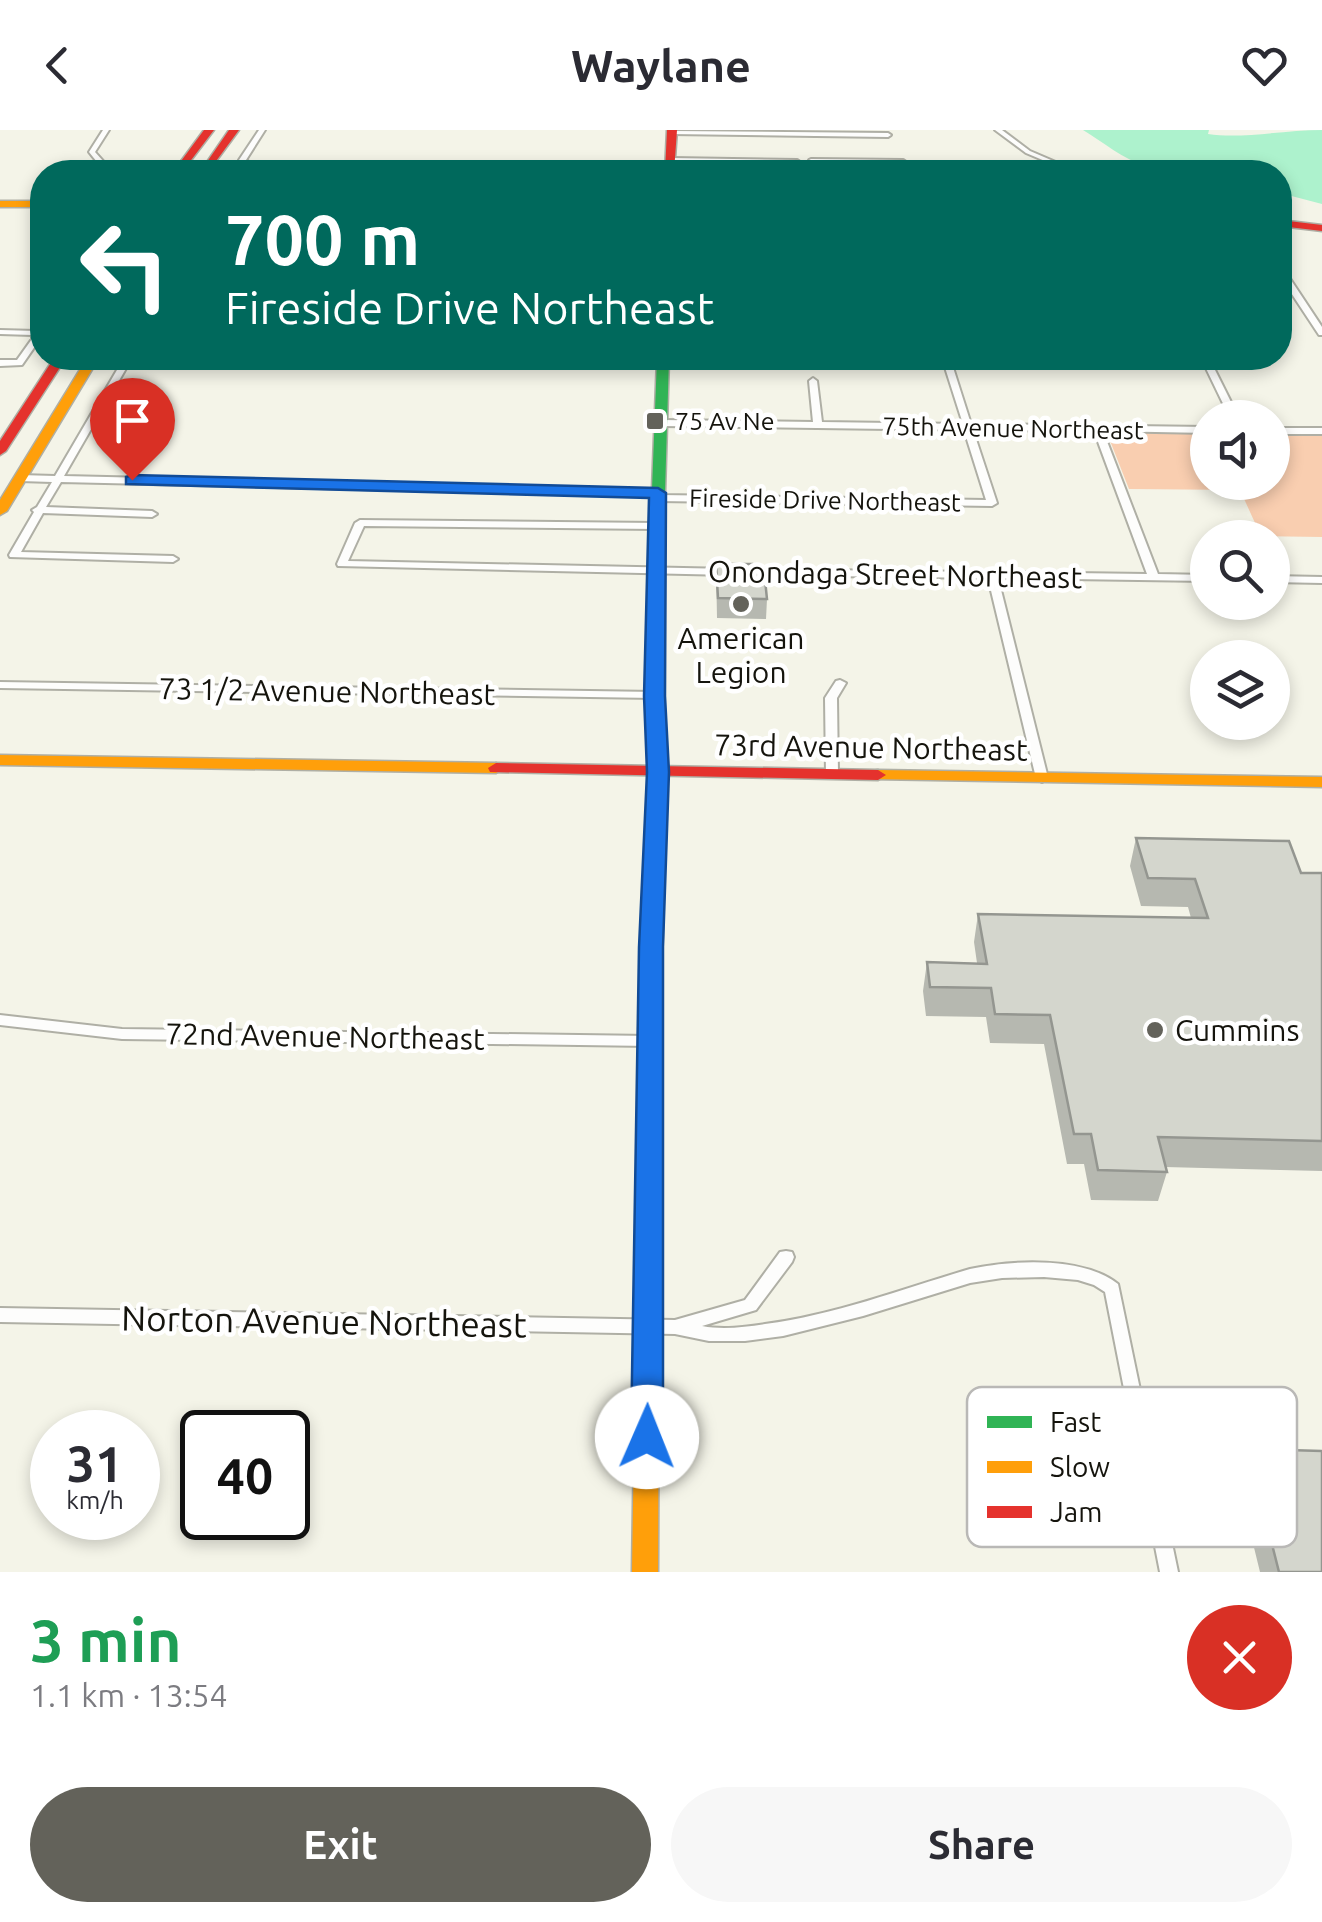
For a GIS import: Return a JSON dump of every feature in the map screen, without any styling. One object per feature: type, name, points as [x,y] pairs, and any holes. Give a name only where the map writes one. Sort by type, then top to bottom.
[{"type":"main road","points":[[186,160],[210,130]]},
{"type":"main road","points":[[213,160],[234,130]]},
{"type":"main road","points":[[670,160],[672,131]]},
{"type":"main road","points":[[0,204],[30,204]]},
{"type":"main road","points":[[1292,224],[1322,228]]},
{"type":"main road","points":[[0,451],[52,370]]},
{"type":"main road","points":[[0,511],[86,370]]},
{"type":"main road","points":[[645,1572],[650,1041],[658,772],[654,696],[663,370]]},
{"type":"main road","name":"73rd Avenue Northeast","points":[[0,760],[1322,782]]},
{"type":"street","points":[[99,160],[92,152],[106,130]]},
{"type":"street","points":[[242,160],[262,130]]},
{"type":"street","points":[[998,130],[1028,152],[1047,160]]},
{"type":"street","points":[[672,131],[888,135]]},
{"type":"street","points":[[1292,288],[1322,334]]},
{"type":"street","points":[[0,332],[30,333]]},
{"type":"street","points":[[0,363],[19,363],[30,347]]},
{"type":"street","points":[[121,370],[37,510],[14,556],[173,559]]},
{"type":"street","points":[[950,370],[968,427]]},
{"type":"street","points":[[1211,370],[1226,400]]},
{"type":"street","points":[[813,380],[818,426]]},
{"type":"street","name":"75th Avenue Northeast","points":[[661,423],[1190,430]]},
{"type":"street","name":"Fireside Drive Northeast","points":[[20,478],[992,503],[968,427]]},
{"type":"street","points":[[1098,428],[1154,578]]},
{"type":"street","points":[[1290,430],[1322,431]]},
{"type":"street","points":[[37,510],[152,514]]},
{"type":"street","name":"Onondaga Street Northeast","points":[[657,526],[360,523],[342,564],[1190,578]]},
{"type":"street","points":[[992,576],[1042,778]]},
{"type":"street","points":[[1290,579],[1322,580]]},
{"type":"street","points":[[832,774],[831,698],[840,683]]},
{"type":"street","name":"73 1/2 Avenue Northeast","points":[[0,686],[654,696]]},
{"type":"street","name":"72nd Avenue Northeast","points":[[0,1020],[122,1034],[650,1041]]},
{"type":"street","points":[[675,1327],[750,1305],[786,1257]]},
{"type":"street","points":[[675,1327],[704,1337],[745,1335],[971,1276],[1014,1270],[1077,1272],[1102,1279],[1112,1289],[1132,1387]]},
{"type":"street","name":"Norton Avenue Northeast","points":[[0,1315],[675,1327]]},
{"type":"street","points":[[1164,1547],[1169,1572]]},
{"type":"shaded area","points":[[1083,130],[1209,130],[1208,134],[1235,135],[1322,130],[1322,204],[1292,196],[1292,160],[1129,159]]},
{"type":"shaded area","points":[[1190,432],[1190,490],[1129,489],[1107,433]]},
{"type":"shaded area","points":[[1290,433],[1322,433],[1322,537],[1290,536],[1290,520],[1254,520],[1245,500],[1290,500]]},
{"type":"building","points":[[716,564],[752,564],[752,570],[764,570],[767,599],[718,598]]},
{"type":"building","name":"Cummins","points":[[1136,838],[1289,841],[1301,873],[1322,873],[1322,1141],[1158,1137],[1167,1172],[1098,1170],[1091,1134],[1074,1134],[1050,1015],[995,1014],[991,988],[930,987],[927,962],[987,964],[978,914],[1208,918],[1195,879],[1148,878]]},
{"type":"building","points":[[1297,1450],[1322,1451],[1322,1572],[1279,1572],[1273,1547],[1297,1547]]},
{"type":"traffic: fast","points":[[657,809],[655,594],[663,370]]},
{"type":"traffic: slow","points":[[0,204],[30,204]]},
{"type":"traffic: slow","points":[[0,511],[86,370]]},
{"type":"traffic: slow","points":[[0,760],[496,768]]},
{"type":"traffic: slow","points":[[878,775],[1322,782]]},
{"type":"traffic: slow","points":[[645,1572],[650,1041],[657,809]]},
{"type":"traffic: jam","points":[[186,160],[209,130]]},
{"type":"traffic: jam","points":[[213,160],[234,130]]},
{"type":"traffic: jam","points":[[671,160],[672,130]]},
{"type":"traffic: jam","points":[[1292,224],[1322,228]]},
{"type":"traffic: jam","points":[[0,451],[52,370]]},
{"type":"traffic: jam","points":[[496,768],[878,775]]},
{"type":"place","name":"75 Av Ne","points":[[655,421]]},
{"type":"place","name":"American Legion","points":[[741,604]]},
{"type":"place","name":"Cummins","points":[[1155,1030]]},
{"type":"route","points":[[132,480],[658,493],[654,696],[658,772],[651,947],[647,1437]]}]
